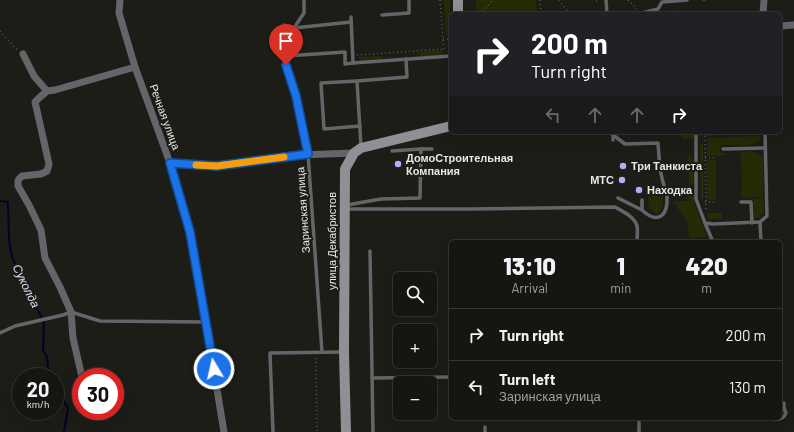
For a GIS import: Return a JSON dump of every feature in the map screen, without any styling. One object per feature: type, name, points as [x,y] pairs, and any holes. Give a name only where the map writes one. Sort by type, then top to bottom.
[{"type":"street","name":"Речная улица","points":[[120,0],[119,13],[135,67],[170,163],[190,232],[224,432]]},
{"type":"street","points":[[458,0],[458,12]]},
{"type":"street","points":[[764,0],[764,12]]},
{"type":"street","points":[[782,26],[794,26]]},
{"type":"street","points":[[23,54],[34,76],[46,91]]},
{"type":"street","points":[[80,368],[73,338],[71,312],[45,258],[41,230],[18,186],[18,182],[22,176],[41,174],[47,171],[49,164],[35,102],[46,91],[55,90],[135,67]]},
{"type":"street","points":[[170,163],[217,166],[308,154],[358,151],[449,127]]},
{"type":"street","name":"улица Декабристов","points":[[346,432],[344,352],[345,169],[358,151]]},
{"type":"lane","name":"Заринская улица","points":[[304,0],[304,13],[294,28],[284,25],[286,65],[296,96],[308,154],[322,352]]},
{"type":"lane","points":[[382,14],[410,13],[409,0]]},
{"type":"lane","points":[[606,0],[607,12]]},
{"type":"lane","points":[[658,12],[662,2],[687,0]]},
{"type":"lane","points":[[351,17],[353,63]]},
{"type":"lane","points":[[294,28],[351,22]]},
{"type":"lane","points":[[286,56],[345,52],[345,64],[449,56]]},
{"type":"lane","points":[[360,126],[324,129],[321,83],[407,77],[406,59]]},
{"type":"lane","points":[[357,81],[360,126],[358,151]]},
{"type":"lane","points":[[613,134],[613,140]]},
{"type":"lane","points":[[614,134],[625,144],[658,143],[662,177],[667,195],[664,213],[659,217],[653,218],[642,210],[618,198]]},
{"type":"lane","points":[[696,134],[696,199],[712,240]]},
{"type":"lane","points":[[705,223],[752,223],[760,222],[767,216],[765,134]]},
{"type":"lane","points":[[723,149],[765,148]]},
{"type":"lane","points":[[344,207],[381,199],[420,198],[421,149]]},
{"type":"lane","points":[[392,151],[432,149]]},
{"type":"lane","points":[[642,200],[642,210]]},
{"type":"lane","points":[[740,202],[751,202],[752,223]]},
{"type":"lane","points":[[344,207],[472,209],[615,207],[633,219],[637,224],[637,240]]},
{"type":"lane","points":[[760,222],[761,240]]},
{"type":"lane","points":[[370,251],[373,432]]},
{"type":"lane","points":[[0,333],[15,326],[71,312],[100,321],[206,322]]},
{"type":"lane","points":[[273,432],[270,353],[344,352]]},
{"type":"lane","points":[[372,378],[449,378]]},
{"type":"lane","points":[[782,418],[786,413],[784,403]]},
{"type":"lane","points":[[639,420],[639,432]]},
{"type":"path","points":[[440,0],[444,57]]},
{"type":"path","points":[[482,12],[493,0]]},
{"type":"path","points":[[540,0],[541,12]]},
{"type":"path","points":[[559,0],[568,12]]},
{"type":"path","points":[[628,0],[640,12]]},
{"type":"path","points":[[658,12],[681,12]]},
{"type":"path","points":[[0,31],[15,48],[23,54]]},
{"type":"path","points":[[443,39],[449,38]]},
{"type":"path","points":[[353,55],[444,49]]},
{"type":"path","points":[[705,134],[706,213]]},
{"type":"path","points":[[705,158],[714,158]]},
{"type":"path","points":[[698,202],[717,202]]},
{"type":"path","points":[[316,352],[317,432]]},
{"type":"green space","points":[[444,0],[450,0],[449,36],[446,36]]},
{"type":"green space","points":[[476,0],[536,0],[537,12],[477,12]]},
{"type":"green space","points":[[442,50],[442,55],[422,57],[417,52]]},
{"type":"green space","points":[[383,56],[382,59],[361,61],[358,57]]},
{"type":"green space","points":[[682,134],[694,134],[694,139],[682,139]]},
{"type":"green space","points":[[760,136],[759,141],[751,145],[720,145],[720,152],[725,153],[726,155],[707,156],[707,138]]},
{"type":"green space","points":[[700,144],[703,144],[704,199],[701,199]]},
{"type":"green space","points":[[750,151],[760,155],[764,160],[763,197],[742,198],[741,152]]},
{"type":"green space","points":[[688,155],[693,160],[694,182],[690,187],[689,185]]},
{"type":"green space","points":[[707,160],[716,160],[716,200],[707,200]]},
{"type":"green space","points":[[651,183],[659,186],[663,192],[662,207],[656,214],[651,210],[648,204],[648,196],[652,195]]},
{"type":"green space","points":[[694,195],[694,202],[707,237],[689,238],[687,222],[673,201],[688,201],[688,196]]},
{"type":"green space","points":[[764,198],[764,211],[758,218],[754,218],[754,199]]},
{"type":"green space","points":[[708,213],[722,213],[722,219],[712,219],[712,221],[710,221],[708,218]]},
{"type":"waterway","name":"Суколда","points":[[0,201],[8,202],[9,239],[12,257],[44,322],[43,350],[47,357],[48,368]]},
{"type":"waterway","name":"Суколда","points":[[64,402],[68,408],[64,432]]},
{"type":"slow traffic","points":[[196,165],[217,166],[284,157]]},
{"type":"place","name":"ДомоСтроительная Компания","points":[[398,164]]},
{"type":"place","name":"Три Танкиста","points":[[623,166]]},
{"type":"place","name":"МТС","points":[[622,180]]},
{"type":"place","name":"Находка","points":[[639,190]]},
{"type":"route","points":[[214,369],[190,232],[170,163],[217,166],[308,154],[296,96],[286,65]]}]
